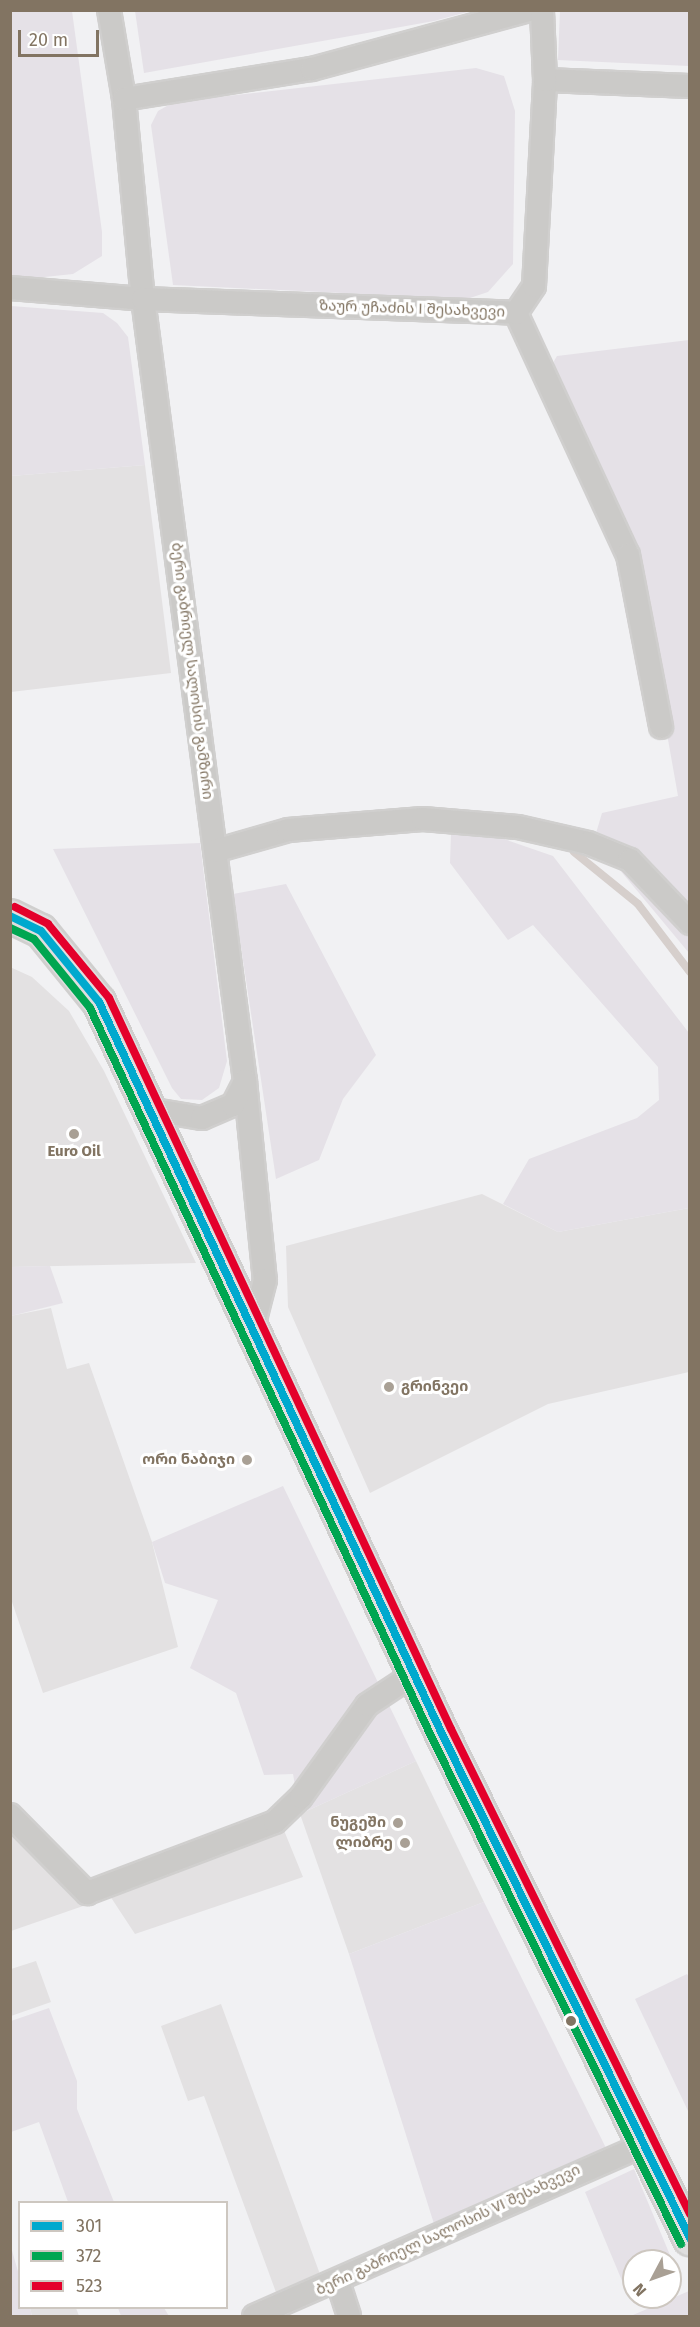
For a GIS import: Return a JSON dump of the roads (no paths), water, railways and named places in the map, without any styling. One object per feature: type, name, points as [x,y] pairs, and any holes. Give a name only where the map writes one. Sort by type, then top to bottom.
[{"type":"main road","points":[[10,916],[41,931],[99,1002],[414,1674],[690,2239]]},
{"type":"street","name":"ბერი გაბრიელ სალოსის გამზირი","points":[[109,10],[124,99],[143,299],[245,1081],[265,1280],[252,1331]]},
{"type":"street","points":[[124,99],[312,69],[529,10]]},
{"type":"street","points":[[516,313],[534,286],[545,80],[542,10]]},
{"type":"street","points":[[545,80],[690,86]]},
{"type":"street","name":"ზაურ უჩაძის I შესახვევი","points":[[10,288],[143,299],[516,313],[628,555],[661,728]]},
{"type":"street","points":[[215,851],[288,830],[423,819],[518,827],[588,843],[630,860],[690,923]]},
{"type":"street","points":[[148,1108],[202,1118],[232,1105],[245,1081]]},
{"type":"street","points":[[10,1815],[87,1893],[275,1822],[301,1797],[367,1705],[414,1674]]},
{"type":"street","name":"ბერი გაბრიელ სალოსის VI შესახვევი","points":[[254,2316],[338,2282],[570,2174],[643,2145]]},
{"type":"street","points":[[338,2282],[350,2316]]},
{"type":"waterway","points":[[574,852],[638,904],[690,972]]},
{"type":"place","name":"Euro Oil","points":[[74,1134]]},
{"type":"place","name":"გრინვეი","points":[[389,1387]]},
{"type":"place","name":"ორი ნაბიჯი","points":[[247,1460]]},
{"type":"place","name":"ნუგეში","points":[[398,1823]]},
{"type":"place","name":"ლიბრე","points":[[405,1843]]}]
